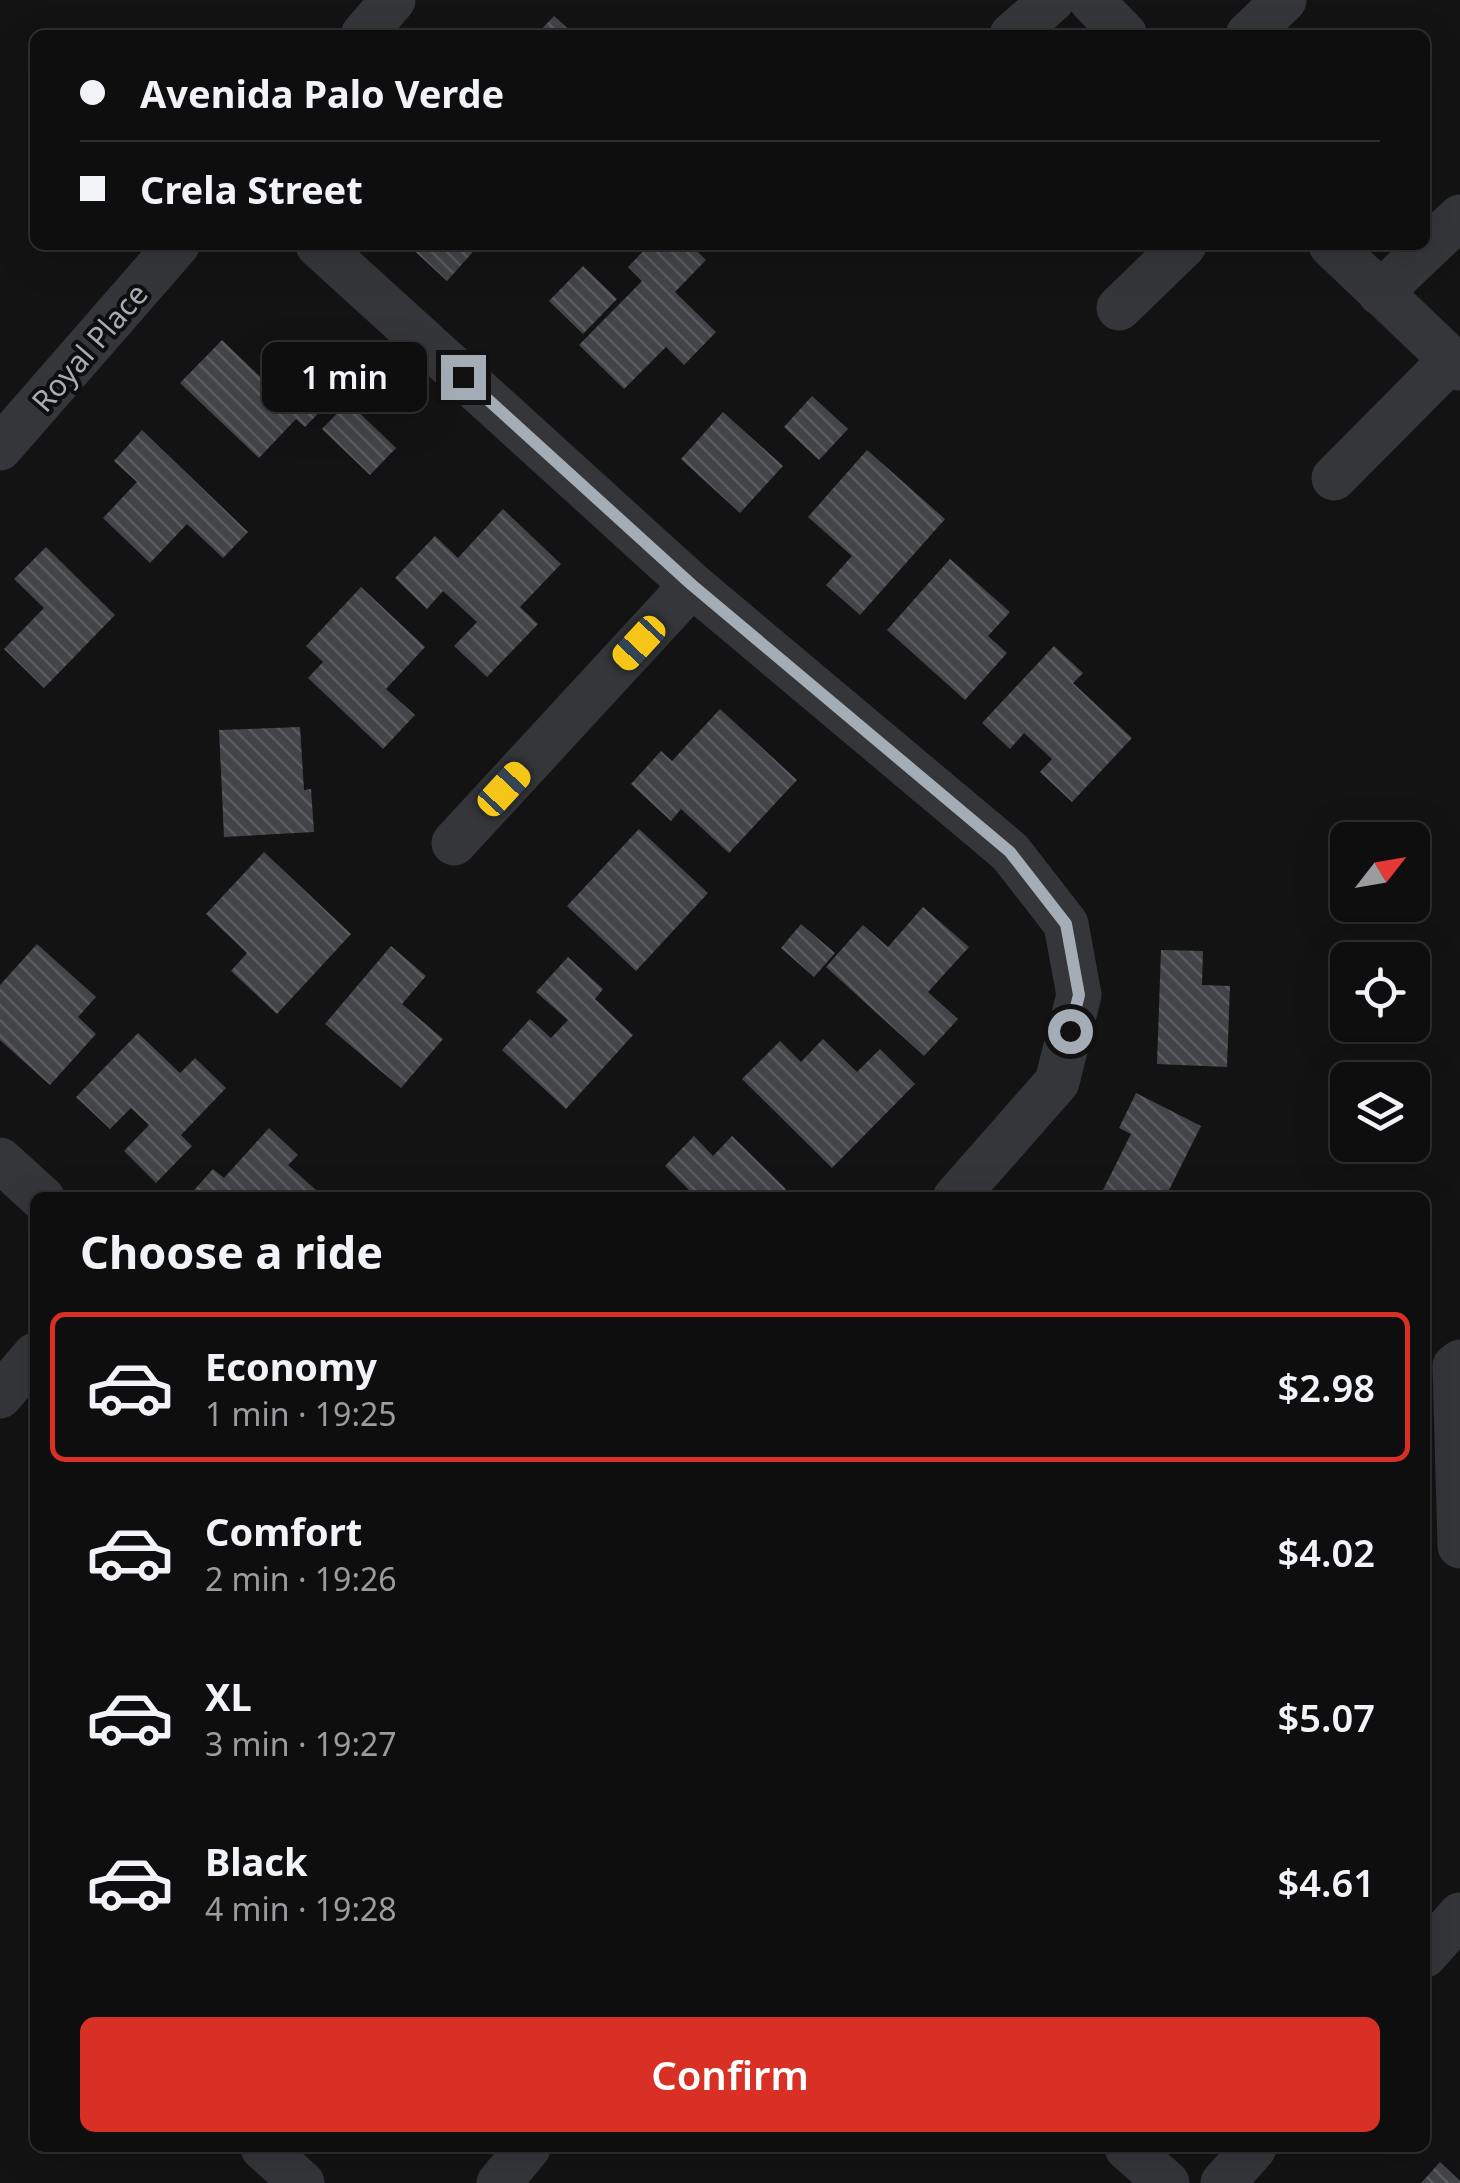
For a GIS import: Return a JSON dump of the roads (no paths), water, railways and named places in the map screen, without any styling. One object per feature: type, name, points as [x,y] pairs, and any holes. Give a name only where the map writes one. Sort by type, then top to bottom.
[{"type":"street","points":[[367,30],[393,0]]},
{"type":"street","points":[[1018,30],[1052,0]]},
{"type":"street","points":[[1091,0],[1120,30]]},
{"type":"street","points":[[1253,30],[1284,0]]},
{"type":"street","points":[[1430,245],[1460,217]]},
{"type":"street","name":"Royal Place","points":[[0,448],[173,250]]},
{"type":"street","points":[[324,250],[692,585],[1010,852],[1066,924],[1079,995],[1057,1082],[960,1192]]},
{"type":"street","points":[[1119,308],[1179,250]]},
{"type":"street","points":[[1334,478],[1455,364],[1336,250]]},
{"type":"street","points":[[1380,292],[1425,250]]},
{"type":"street","points":[[454,843],[692,585]]},
{"type":"street","points":[[0,1160],[35,1192]]},
{"type":"street","points":[[0,1396],[30,1361]]},
{"type":"street","points":[[1460,1362],[1455,1366],[1455,1384],[1460,1546]]},
{"type":"street","points":[[1430,1949],[1460,1915]]},
{"type":"street","points":[[267,2152],[302,2183]]},
{"type":"street","points":[[499,2183],[525,2152]]},
{"type":"street","points":[[1131,2152],[1167,2183]]},
{"type":"street","points":[[1223,2183],[1250,2152]]}]
